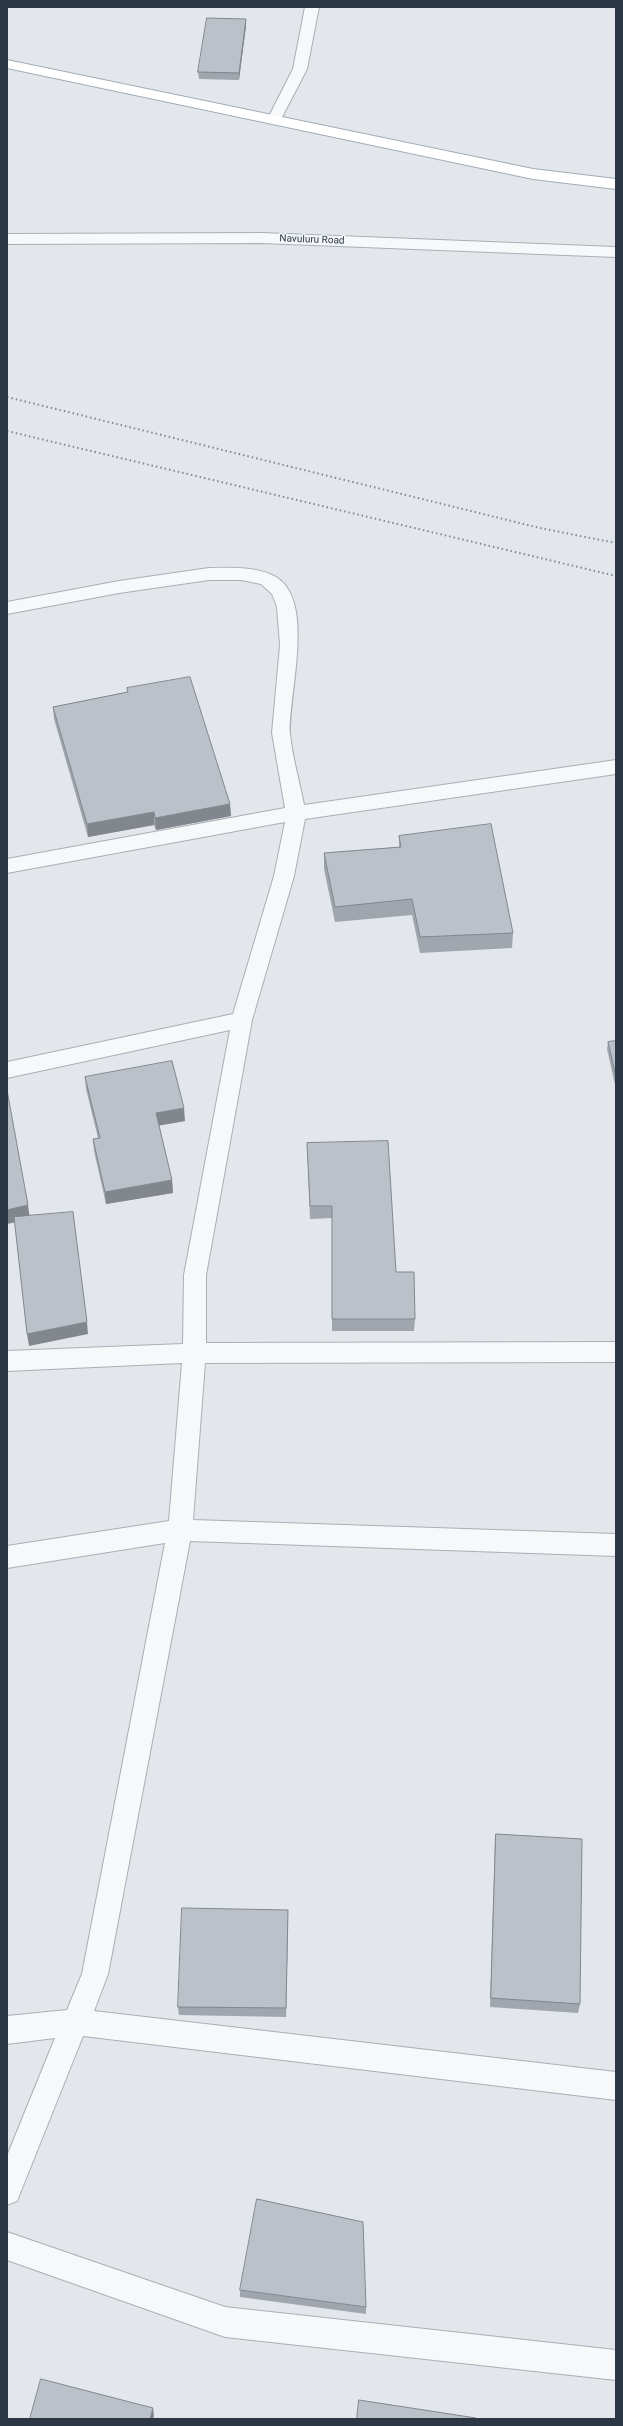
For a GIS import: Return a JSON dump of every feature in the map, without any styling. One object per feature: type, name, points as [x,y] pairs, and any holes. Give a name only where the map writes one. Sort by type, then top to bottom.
[{"type":"main road","points":[[7,64],[533,174],[616,184]]},
{"type":"street","points":[[274,120],[300,69],[312,7]]},
{"type":"street","name":"Navuluru Road","points":[[7,239],[262,238],[616,252]]},
{"type":"street","points":[[7,608],[119,587],[209,574],[241,574],[267,579],[280,591],[286,607],[288,645],[281,733],[296,813],[284,876],[242,1020],[195,1275],[194,1353],[180,1530],[95,1974],[7,2191]]},
{"type":"street","points":[[7,866],[296,813],[616,767]]},
{"type":"street","points":[[7,1070],[242,1020]]},
{"type":"street","points":[[7,1361],[194,1353],[616,1352]]},
{"type":"street","points":[[7,1557],[180,1530],[616,1545]]},
{"type":"street","points":[[7,2030],[76,2022],[467,2070],[616,2086]]},
{"type":"street","points":[[7,2246],[225,2322],[616,2366]]},
{"type":"building","points":[[207,18],[246,19],[239,73],[198,72]]},
{"type":"building","points":[[190,677],[230,804],[155,818],[154,812],[87,824],[53,707],[128,692],[127,688]]},
{"type":"building","points":[[491,824],[513,933],[420,937],[412,899],[335,907],[324,853],[401,847],[399,836]]},
{"type":"building","points":[[616,1041],[616,1077],[608,1042]]},
{"type":"building","points":[[172,1061],[184,1108],[156,1113],[172,1180],[105,1192],[93,1139],[100,1138],[85,1077]]},
{"type":"building","points":[[7,1090],[28,1205],[7,1210]]},
{"type":"building","points":[[388,1141],[396,1272],[414,1272],[415,1319],[332,1319],[332,1206],[310,1206],[307,1143]]},
{"type":"building","points":[[73,1212],[87,1322],[27,1334],[14,1217]]},
{"type":"building","points":[[496,1834],[582,1839],[580,2004],[491,1998]]},
{"type":"building","points":[[182,1908],[288,1910],[286,2008],[178,2007]]},
{"type":"building","points":[[257,2199],[363,2222],[366,2307],[240,2290]]},
{"type":"building","points":[[41,2379],[153,2408],[150,2419],[30,2419]]},
{"type":"building","points":[[359,2400],[476,2418],[476,2419],[357,2419]]},
{"type":"railway","points":[[7,397],[540,528],[616,543]]},
{"type":"railway","points":[[7,431],[616,576]]}]
